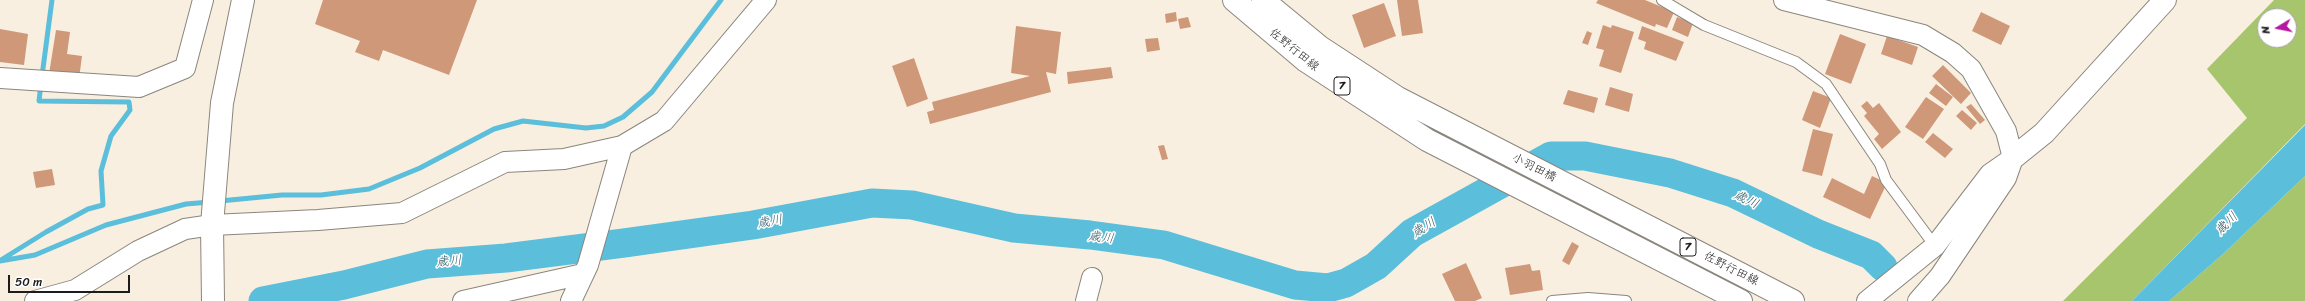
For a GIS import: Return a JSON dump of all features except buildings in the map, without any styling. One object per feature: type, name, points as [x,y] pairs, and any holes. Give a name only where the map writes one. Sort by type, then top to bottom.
[{"type":"main road","points":[[213,301],[212,229],[222,103],[243,0]]},
{"type":"main road","name":"佐野行田線","points":[[1234,0],[1322,73],[1427,140],[1460,158]]},
{"type":"main road","name":"佐野行田線","points":[[1263,0],[1320,48],[1392,94],[1484,143]]},
{"type":"main road","points":[[2014,158],[2044,133],[2165,0]]},
{"type":"main road","name":"小羽田橋","points":[[1484,143],[1583,194]]},
{"type":"main road","name":"小羽田橋","points":[[1460,158],[1552,205]]},
{"type":"main road","name":"佐野行田線","points":[[1583,194],[1793,301]]},
{"type":"main road","name":"佐野行田線","points":[[1552,205],[1741,301]]},
{"type":"street","points":[[0,78],[139,87],[185,68],[203,0]]},
{"type":"street","points":[[35,301],[75,290],[138,251],[184,229],[212,229],[402,213],[505,162],[564,159],[622,146],[664,121],[766,0]]},
{"type":"street","points":[[1784,0],[1923,35],[1953,53],[1971,69],[2006,131],[2014,158],[2006,178],[1940,276],[1918,301]]},
{"type":"street","points":[[570,301],[585,270],[622,146]]},
{"type":"street","points":[[1867,301],[1935,246],[1990,174],[2014,158]]},
{"type":"street","points":[[463,301],[585,270]]},
{"type":"street","points":[[1086,301],[1092,278]]},
{"type":"lane","points":[[1662,0],[1704,25],[1796,62],[1826,84],[1880,164],[1886,180],[1935,246]]},
{"type":"lane","points":[[1552,301],[1588,298],[1626,301]]},
{"type":"green space","points":[[2274,0],[2305,0],[2305,124],[2132,301],[2063,301],[2247,118],[2207,69],[2257,18],[2257,48],[2297,48],[2297,8],[2266,8]]},
{"type":"green space","points":[[2305,176],[2305,301],[2169,301],[2222,255]]},
{"type":"water","points":[[2305,125],[2305,176],[2222,255],[2169,301],[2132,301]]},
{"type":"waterway","points":[[42,76],[52,0]]},
{"type":"waterway","points":[[220,201],[282,195],[321,195],[369,189],[420,168],[494,129],[523,121],[586,128],[604,126],[623,117],[652,92],[721,0]]},
{"type":"waterway","points":[[1,260],[46,232],[88,209],[103,205],[101,171],[111,136],[130,110],[129,102],[39,101],[41,84]]},
{"type":"waterway","name":"歳川","points":[[263,301],[344,285],[427,264],[506,258],[624,243],[753,225],[872,203],[912,205],[1014,228],[1090,235],[1164,245],[1295,285],[1328,288],[1346,283],[1376,266],[1412,233],[1551,156],[1585,156],[1670,173],[1733,193],[1818,234],[1871,255],[1883,267]]},
{"type":"waterway","points":[[0,261],[35,255],[106,225],[186,204],[210,202]]}]
